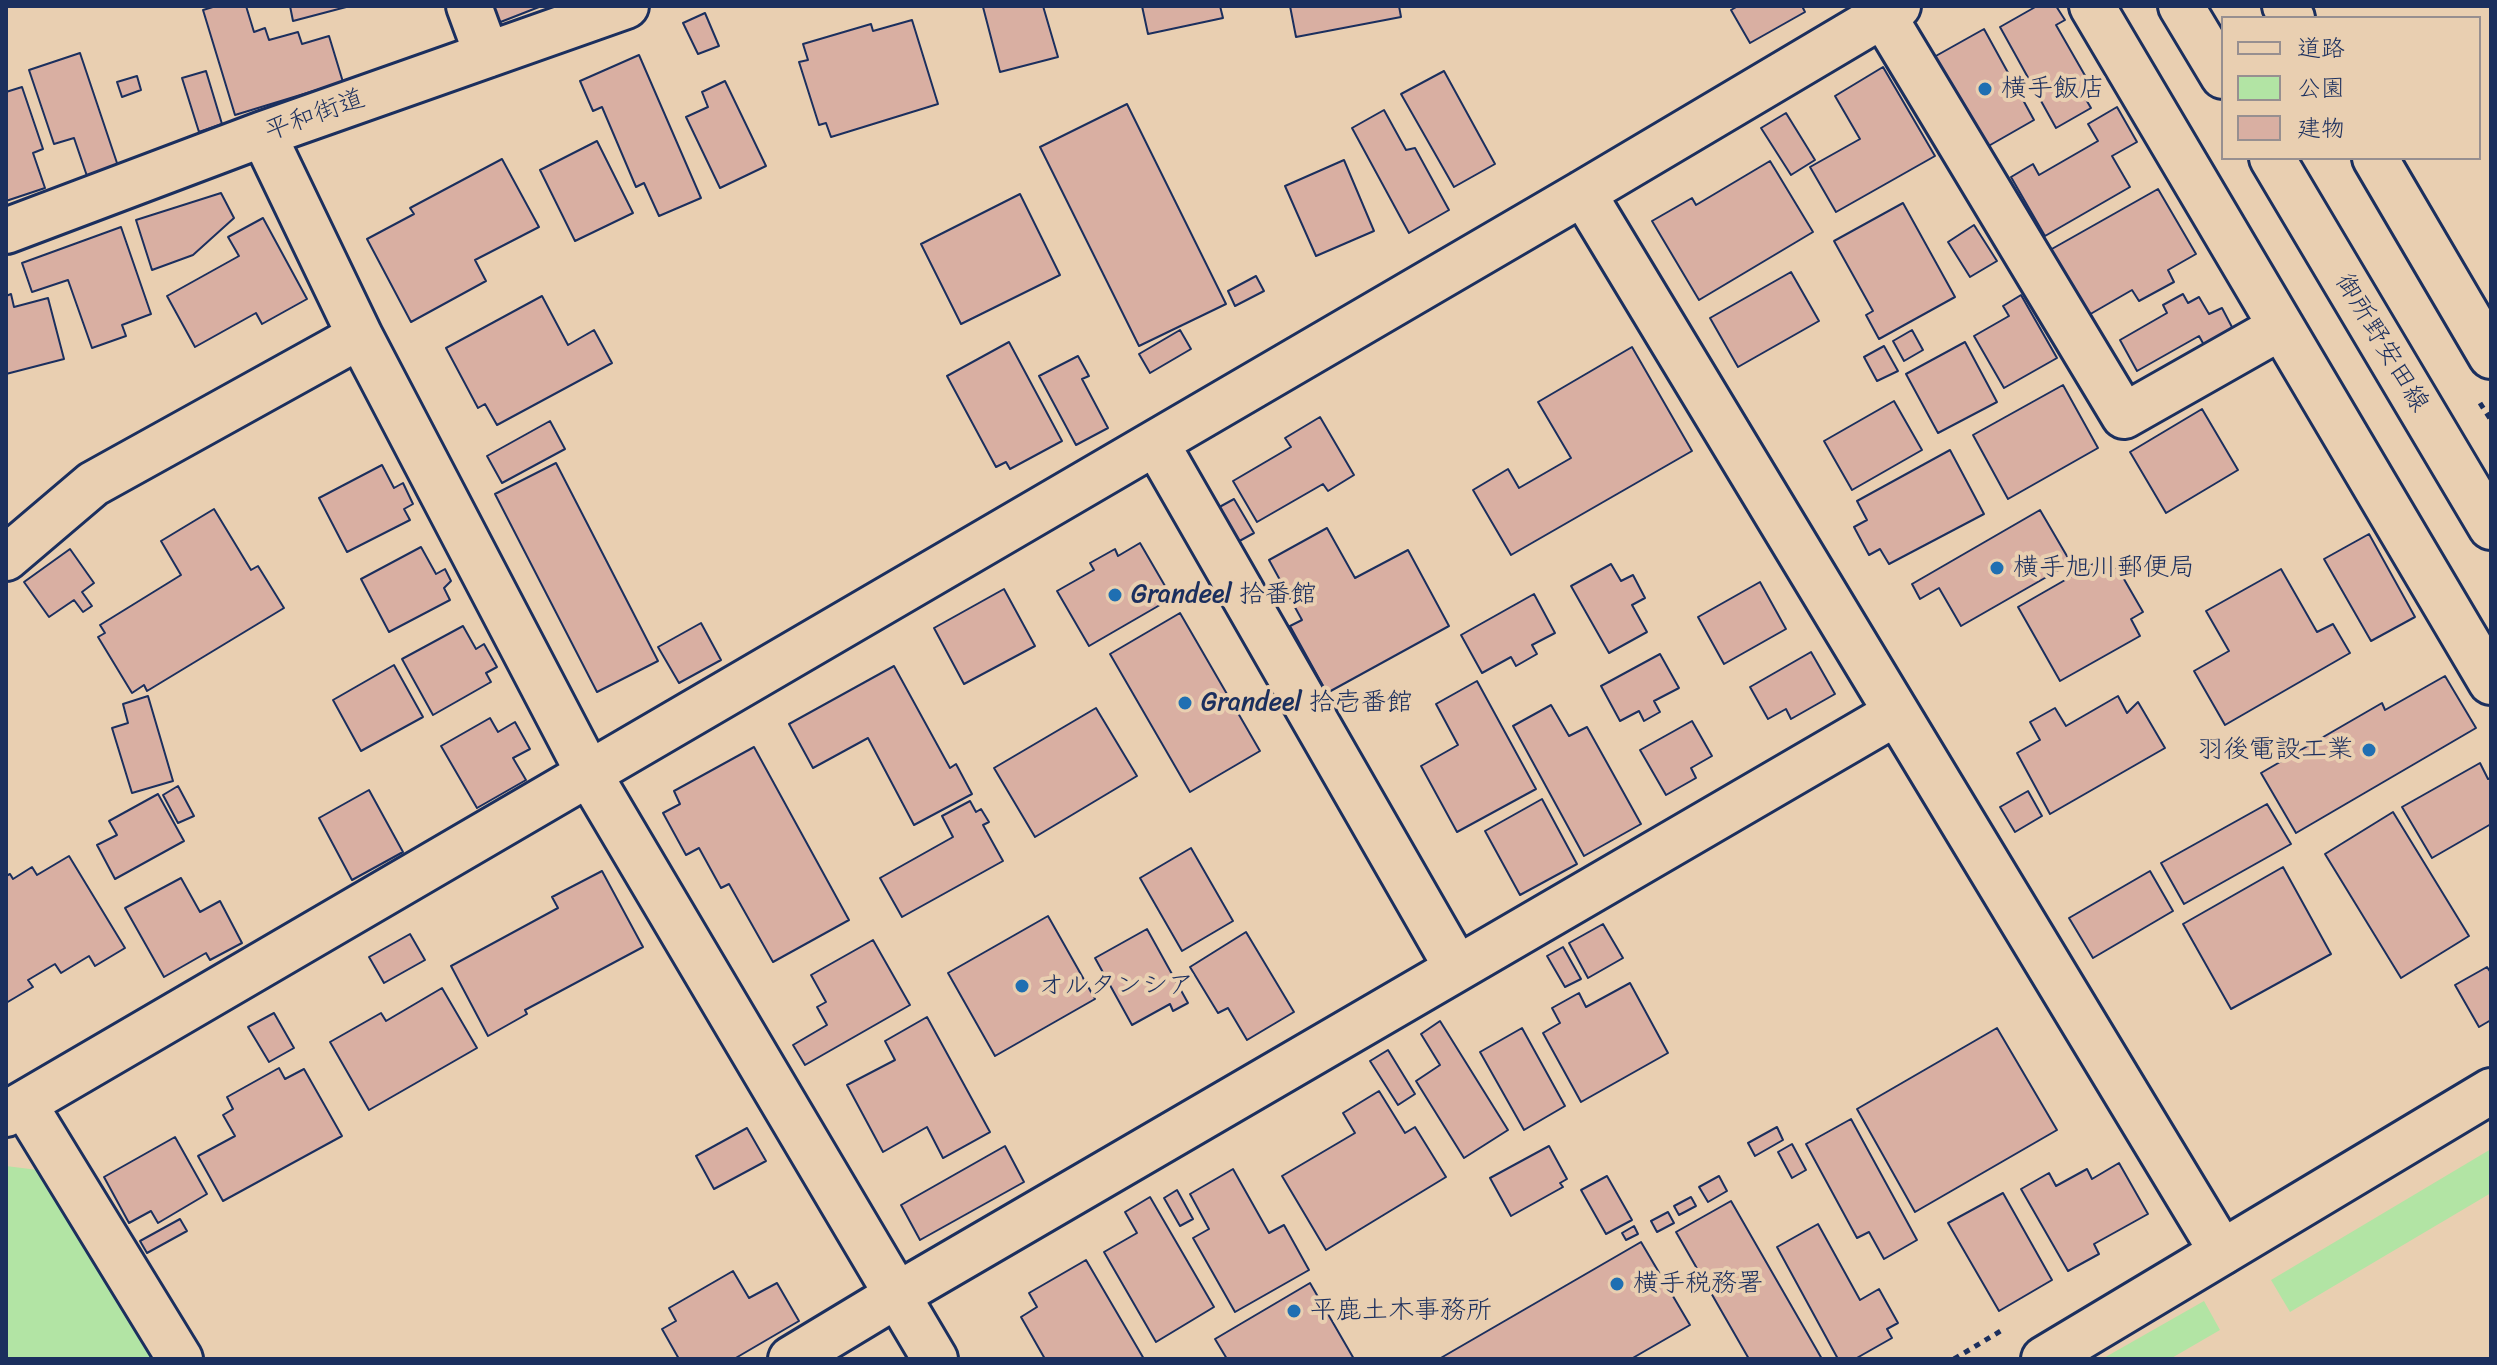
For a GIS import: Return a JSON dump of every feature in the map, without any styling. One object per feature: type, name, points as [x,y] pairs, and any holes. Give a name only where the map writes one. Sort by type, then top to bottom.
[{"type":"street","points":[[469,6],[487,55]]},
{"type":"street","name":"平和街道","points":[[6,231],[263,134],[626,6]]},
{"type":"street","points":[[2092,6],[2491,682]]},
{"type":"street","points":[[2181,6],[2221,73]]},
{"type":"street","points":[[180,1359],[15,1109],[1890,11],[2124,416],[2281,327]]},
{"type":"street","points":[[263,134],[360,336],[589,774],[935,1359]]},
{"type":"street","name":"御所野安田線","points":[[2273,160],[2491,527]]},
{"type":"street","points":[[2376,160],[2491,356]]},
{"type":"street","points":[[1583,193],[2222,1252]]},
{"type":"street","points":[[6,558],[93,484],[360,336]]},
{"type":"street","points":[[1156,443],[1457,968]]},
{"type":"street","points":[[791,1359],[1896,713]]},
{"type":"street","points":[[2044,1359],[2491,1091]]},
{"type":"green space","points":[[2491,1149],[2491,1193],[2290,1312],[2271,1280]]},
{"type":"green space","points":[[6,1166],[46,1171],[157,1359],[6,1359]]},
{"type":"green space","points":[[2204,1301],[2220,1330],[2170,1359],[2102,1359]]},
{"type":"building","points":[[216,6],[246,6],[254,32],[265,28],[269,40],[298,32],[302,44],[329,36],[343,82],[235,115],[203,10]]},
{"type":"building","points":[[290,6],[350,6],[293,21]]},
{"type":"building","points":[[492,6],[539,6],[539,7],[498,23]]},
{"type":"building","points":[[1043,6],[1058,57],[1000,72],[983,7]]},
{"type":"building","points":[[1142,6],[1220,6],[1223,18],[1148,34]]},
{"type":"building","points":[[1290,6],[1399,6],[1401,17],[1296,37]]},
{"type":"building","points":[[1738,6],[1802,6],[1805,12],[1750,43],[1731,10]]},
{"type":"building","points":[[2037,6],[2056,6],[2065,20],[2056,25],[2091,86],[2081,91],[2091,108],[2056,128],[2000,27]]},
{"type":"building","points":[[705,13],[719,46],[698,54],[683,23]]},
{"type":"building","points":[[912,20],[938,104],[831,137],[826,123],[819,125],[799,62],[808,60],[803,44],[871,24],[873,31]]},
{"type":"building","name":"横手飯店","points":[[1984,29],[2034,120],[1985,148],[1934,57]]},
{"type":"building","points":[[80,53],[118,166],[87,176],[74,138],[54,144],[29,70]]},
{"type":"building","points":[[639,55],[701,198],[659,216],[644,183],[636,187],[602,107],[593,111],[580,81]]},
{"type":"building","points":[[1883,67],[1935,156],[1836,212],[1810,167],[1860,139],[1835,96]]},
{"type":"building","points":[[206,71],[222,124],[199,132],[182,78]]},
{"type":"building","points":[[1444,71],[1495,164],[1454,187],[1401,94]]},
{"type":"building","points":[[137,76],[141,90],[122,97],[117,82]]},
{"type":"building","points":[[725,81],[766,166],[720,188],[686,117],[708,107],[702,92]]},
{"type":"building","points":[[22,87],[43,149],[33,153],[45,188],[6,201],[6,92]]},
{"type":"building","points":[[1127,104],[1226,304],[1139,346],[1040,147]]},
{"type":"building","points":[[2117,107],[2137,142],[2112,156],[2130,187],[2045,236],[2011,177],[2033,164],[2039,175],[2098,141],[2088,124]]},
{"type":"building","points":[[1384,110],[1406,150],[1415,148],[1449,210],[1409,233],[1352,128]]},
{"type":"building","points":[[1786,113],[1815,160],[1791,175],[1761,128]]},
{"type":"building","points":[[597,141],[633,213],[575,241],[540,170]]},
{"type":"building","points":[[502,159],[539,227],[475,260],[486,281],[411,322],[367,239],[414,214],[410,208]]},
{"type":"building","points":[[1344,160],[1374,231],[1316,256],[1285,186]]},
{"type":"building","points":[[1770,161],[1813,232],[1699,300],[1652,221],[1692,198],[1696,205]]},
{"type":"building","points":[[2158,189],[2196,254],[2168,270],[2174,282],[2139,301],[2132,290],[2087,316],[2050,250]]},
{"type":"building","points":[[221,193],[234,218],[193,255],[152,270],[136,220]]},
{"type":"building","points":[[1020,194],[1060,275],[961,324],[921,244]]},
{"type":"building","points":[[1903,203],[1955,297],[1879,339],[1866,315],[1873,311],[1834,241]]},
{"type":"building","points":[[263,218],[307,299],[262,324],[256,313],[195,347],[167,296],[239,256],[228,237]]},
{"type":"building","points":[[1974,225],[1997,261],[1970,277],[1948,242]]},
{"type":"building","points":[[121,227],[151,314],[122,325],[126,336],[92,348],[68,280],[32,292],[22,263]]},
{"type":"building","points":[[1791,272],[1819,321],[1738,367],[1710,318]]},
{"type":"building","points":[[1256,276],[1264,291],[1235,306],[1228,291]]},
{"type":"building","points":[[11,294],[14,307],[48,298],[64,359],[6,374],[6,296]]},
{"type":"building","points":[[2183,294],[2188,303],[2199,297],[2209,314],[2222,308],[2233,329],[2204,345],[2199,336],[2137,371],[2120,340],[2167,313],[2163,305]]},
{"type":"building","points":[[2021,295],[2057,358],[2004,388],[1974,336],[2009,316],[2003,306]]},
{"type":"building","points":[[542,296],[568,345],[594,330],[612,363],[497,425],[485,404],[478,408],[446,348]]},
{"type":"building","points":[[1180,330],[1191,349],[1150,373],[1139,354]]},
{"type":"building","points":[[1912,330],[1923,350],[1904,361],[1893,341]]},
{"type":"building","points":[[1009,342],[1062,441],[1010,469],[1006,462],[996,467],[947,376]]},
{"type":"building","points":[[1965,342],[1997,402],[1938,433],[1906,374]]},
{"type":"building","points":[[1884,346],[1898,371],[1877,381],[1864,357]]},
{"type":"building","points":[[1632,347],[1692,451],[1511,555],[1473,490],[1508,469],[1519,488],[1571,458],[1538,402]]},
{"type":"building","points":[[1078,356],[1089,376],[1082,379],[1108,428],[1076,445],[1039,376]]},
{"type":"building","points":[[2063,385],[2098,448],[2008,499],[1973,435]]},
{"type":"building","points":[[1894,401],[1922,450],[1852,490],[1824,441]]},
{"type":"building","points":[[2202,409],[2238,470],[2166,513],[2130,452]]},
{"type":"building","points":[[1320,417],[1354,475],[1328,491],[1323,484],[1257,522],[1233,481],[1291,447],[1285,438]]},
{"type":"building","points":[[550,421],[565,449],[502,483],[487,456]]},
{"type":"building","points":[[1950,450],[1984,514],[1889,564],[1880,549],[1869,555],[1854,527],[1867,520],[1857,501]]},
{"type":"building","points":[[556,463],[658,661],[597,692],[495,494]]},
{"type":"building","points":[[382,465],[394,488],[403,483],[413,504],[404,509],[410,520],[347,552],[319,498]]},
{"type":"building","points":[[1234,499],[1254,533],[1234,544],[1214,510]]},
{"type":"building","points":[[214,509],[251,570],[258,566],[284,608],[147,691],[144,685],[132,693],[98,637],[105,633],[100,625],[181,575],[161,541]]},
{"type":"building","points":[[2040,510],[2071,563],[1961,626],[1939,588],[1920,599],[1912,584]]},
{"type":"building","points":[[1327,528],[1355,578],[1408,550],[1449,626],[1327,693],[1290,626],[1302,620],[1269,560]]},
{"type":"building","points":[[2369,534],[2415,617],[2371,641],[2324,559]]},
{"type":"building","name":"Grandeel 拾番館","points":[[1140,543],[1172,598],[1089,646],[1057,591],[1094,570],[1090,563],[1115,549],[1118,556]]},
{"type":"building","points":[[421,547],[436,574],[445,569],[451,581],[444,588],[450,600],[389,632],[361,579]]},
{"type":"building","points":[[70,549],[94,583],[82,592],[92,606],[83,612],[74,600],[49,617],[24,582]]},
{"type":"building","points":[[2100,560],[2107,573],[2117,567],[2143,612],[2131,619],[2140,636],[2060,681],[2018,607]]},
{"type":"building","points":[[1611,564],[1621,581],[1633,575],[1645,598],[1632,605],[1647,632],[1609,653],[1571,586]]},
{"type":"building","points":[[2281,569],[2317,632],[2333,624],[2350,653],[2225,725],[2194,671],[2229,651],[2206,611]]},
{"type":"building","points":[[1760,582],[1786,629],[1724,664],[1698,617]]},
{"type":"building","points":[[1004,589],[1035,646],[964,684],[934,628]]},
{"type":"building","points":[[1534,594],[1555,633],[1532,645],[1537,654],[1516,666],[1511,657],[1482,673],[1461,635]]},
{"type":"building","name":"Grandeel 拾壱番館","points":[[1180,613],[1260,751],[1190,792],[1110,654]]},
{"type":"building","points":[[701,623],[721,660],[679,683],[658,647]]},
{"type":"building","points":[[463,626],[476,649],[484,644],[497,667],[486,673],[491,682],[433,715],[402,659]]},
{"type":"building","points":[[1811,652],[1835,694],[1791,719],[1786,709],[1768,719],[1750,687]]},
{"type":"building","points":[[1660,654],[1679,688],[1654,701],[1660,712],[1644,721],[1639,711],[1620,721],[1601,686]]},
{"type":"building","points":[[394,665],[423,717],[361,751],[333,700]]},
{"type":"building","points":[[894,666],[950,768],[956,764],[972,794],[914,825],[868,738],[813,768],[789,724]]},
{"type":"building","name":"羽後電設工業","points":[[2445,676],[2476,728],[2296,833],[2261,773],[2382,703],[2385,710]]},
{"type":"building","points":[[1477,681],[1536,789],[1457,832],[1421,766],[1458,745],[1436,704]]},
{"type":"building","points":[[148,696],[173,781],[132,793],[112,728],[128,723],[123,704]]},
{"type":"building","points":[[2118,696],[2127,713],[2138,702],[2165,748],[2050,814],[2017,753],[2040,740],[2030,722],[2055,708],[2066,726]]},
{"type":"building","points":[[1551,705],[1569,736],[1587,727],[1641,824],[1584,856],[1513,726]]},
{"type":"building","points":[[1096,708],[1137,776],[1035,837],[994,768]]},
{"type":"building","points":[[490,718],[498,732],[515,722],[530,749],[513,758],[526,780],[477,808],[441,746]]},
{"type":"building","points":[[1692,721],[1712,756],[1691,768],[1696,778],[1666,795],[1640,750]]},
{"type":"building","points":[[754,747],[849,920],[773,962],[729,884],[721,888],[699,848],[686,855],[663,813],[680,804],[674,791]]},
{"type":"building","points":[[2480,763],[2488,779],[2491,778],[2491,824],[2432,858],[2402,807]]},
{"type":"building","points":[[178,786],[194,816],[178,823],[163,795]]},
{"type":"building","points":[[369,790],[403,852],[352,880],[319,818]]},
{"type":"building","points":[[2028,791],[2042,816],[2015,832],[2000,807]]},
{"type":"building","points":[[158,794],[184,841],[115,879],[97,845],[117,835],[109,821]]},
{"type":"building","points":[[1542,799],[1577,864],[1520,895],[1485,831]]},
{"type":"building","points":[[970,801],[976,812],[981,809],[989,822],[983,825],[1003,861],[902,917],[880,878],[953,837],[942,816]]},
{"type":"building","points":[[2267,804],[2291,844],[2184,904],[2161,863]]},
{"type":"building","points":[[2393,812],[2469,936],[2401,978],[2325,854]]},
{"type":"building","points":[[1191,848],[1233,921],[1182,951],[1140,878]]},
{"type":"building","points":[[69,856],[125,948],[95,966],[89,956],[61,973],[55,964],[28,980],[33,987],[6,1003],[6,876],[10,874],[13,879],[32,867],[37,875]]},
{"type":"building","points":[[2283,867],[2331,954],[2231,1009],[2183,924]]},
{"type":"building","points":[[602,871],[643,947],[525,1010],[527,1014],[488,1036],[451,966],[558,908],[552,897]]},
{"type":"building","points":[[2150,871],[2173,911],[2093,958],[2069,918]]},
{"type":"building","points":[[181,878],[200,912],[220,901],[242,943],[210,960],[206,953],[164,977],[125,908]]},
{"type":"building","name":"オルタンシア","points":[[1048,916],[1095,999],[995,1056],[948,973]]},
{"type":"building","points":[[1603,924],[1623,958],[1588,978],[1569,943]]},
{"type":"building","points":[[1147,929],[1188,1003],[1173,1011],[1170,1004],[1132,1025],[1095,958]]},
{"type":"building","points":[[1246,932],[1294,1012],[1247,1040],[1228,1008],[1218,1013],[1190,967]]},
{"type":"building","points":[[410,934],[425,960],[384,983],[369,957]]},
{"type":"building","points":[[873,940],[910,1005],[805,1065],[793,1045],[827,1025],[817,1007],[826,1002],[811,975]]},
{"type":"building","points":[[1563,947],[1581,979],[1565,987],[1547,956]]},
{"type":"building","points":[[2487,967],[2491,973],[2491,1020],[2479,1027],[2455,985]]},
{"type":"building","points":[[1630,983],[1668,1053],[1581,1102],[1543,1033],[1560,1023],[1552,1008],[1579,993],[1586,1007]]},
{"type":"building","points":[[442,988],[477,1048],[369,1110],[330,1042],[381,1013],[386,1021]]},
{"type":"building","points":[[274,1013],[294,1048],[269,1062],[248,1027]]},
{"type":"building","points":[[927,1017],[990,1132],[943,1158],[927,1127],[883,1152],[847,1085],[895,1060],[885,1041]]},
{"type":"building","points":[[1440,1021],[1508,1130],[1464,1158],[1416,1081],[1440,1065],[1421,1034]]},
{"type":"building","points":[[1522,1028],[1565,1106],[1524,1130],[1480,1052]]},
{"type":"building","points":[[1997,1028],[2057,1130],[1915,1212],[1857,1109]]},
{"type":"building","points":[[1388,1050],[1415,1094],[1398,1105],[1370,1061]]},
{"type":"building","points":[[279,1068],[285,1079],[304,1069],[342,1136],[223,1201],[198,1156],[235,1136],[223,1115],[233,1109],[227,1097]]},
{"type":"building","points":[[1379,1091],[1405,1133],[1415,1127],[1446,1177],[1326,1250],[1282,1176],[1355,1133],[1343,1113]]},
{"type":"building","points":[[1851,1119],[1917,1240],[1884,1259],[1869,1232],[1857,1238],[1806,1144]]},
{"type":"building","points":[[1777,1127],[1783,1140],[1755,1156],[1748,1143]]},
{"type":"building","points":[[747,1128],[766,1161],[714,1189],[696,1156]]},
{"type":"building","points":[[175,1137],[207,1194],[158,1223],[151,1211],[129,1223],[104,1177]]},
{"type":"building","points":[[1792,1144],[1806,1170],[1792,1178],[1778,1152]]},
{"type":"building","points":[[1005,1146],[1024,1182],[920,1240],[901,1205]]},
{"type":"building","points":[[1549,1146],[1567,1179],[1560,1183],[1563,1187],[1511,1216],[1490,1178]]},
{"type":"building","points":[[2119,1163],[2148,1214],[2094,1244],[2099,1254],[2068,1271],[2021,1189],[2049,1173],[2056,1186],[2087,1169],[2092,1179]]},
{"type":"building","points":[[1233,1169],[1269,1233],[1284,1225],[1309,1270],[1235,1312],[1193,1238],[1209,1229],[1190,1194]]},
{"type":"building","points":[[1607,1176],[1632,1220],[1606,1234],[1581,1190]]},
{"type":"building","points":[[1719,1176],[1727,1191],[1708,1202],[1699,1187]]},
{"type":"building","points":[[1177,1190],[1193,1219],[1180,1226],[1164,1198]]},
{"type":"building","points":[[2003,1193],[2052,1280],[1999,1311],[1948,1223]]},
{"type":"building","points":[[1150,1197],[1214,1307],[1156,1342],[1104,1252],[1137,1233],[1125,1212]]},
{"type":"building","points":[[1691,1197],[1696,1206],[1679,1215],[1674,1206]]},
{"type":"building","points":[[1731,1201],[1822,1359],[1749,1359],[1676,1232]]},
{"type":"building","points":[[1668,1212],[1674,1223],[1657,1232],[1651,1221]]},
{"type":"building","points":[[180,1219],[187,1231],[147,1253],[140,1241]]},
{"type":"building","points":[[1818,1224],[1860,1300],[1879,1289],[1898,1323],[1887,1329],[1892,1338],[1855,1359],[1838,1359],[1777,1247]]},
{"type":"building","points":[[1634,1226],[1638,1234],[1626,1240],[1622,1233]]},
{"type":"building","name":"横手税務署","points":[[1641,1242],[1690,1325],[1631,1359],[1439,1359]]},
{"type":"building","points":[[1086,1260],[1144,1359],[1045,1359],[1021,1317],[1037,1307],[1029,1293]]},
{"type":"building","points":[[733,1271],[749,1298],[777,1283],[799,1321],[734,1359],[679,1359],[662,1329],[676,1321],[669,1308]]},
{"type":"building","name":"平鹿土木事務所","points":[[1310,1283],[1354,1359],[1227,1359],[1215,1339]]},
{"type":"place","name":"横手飯店","points":[[1985,89]]},
{"type":"place","name":"横手旭川郵便局","points":[[1997,568]]},
{"type":"place","name":"Grandeel 拾番館","points":[[1115,595]]},
{"type":"place","name":"Grandeel 拾壱番館","points":[[1185,703]]},
{"type":"place","name":"羽後電設工業","points":[[2369,750]]},
{"type":"place","name":"オルタンシア","points":[[1022,986]]},
{"type":"place","name":"横手税務署","points":[[1617,1284]]},
{"type":"place","name":"平鹿土木事務所","points":[[1294,1311]]}]
